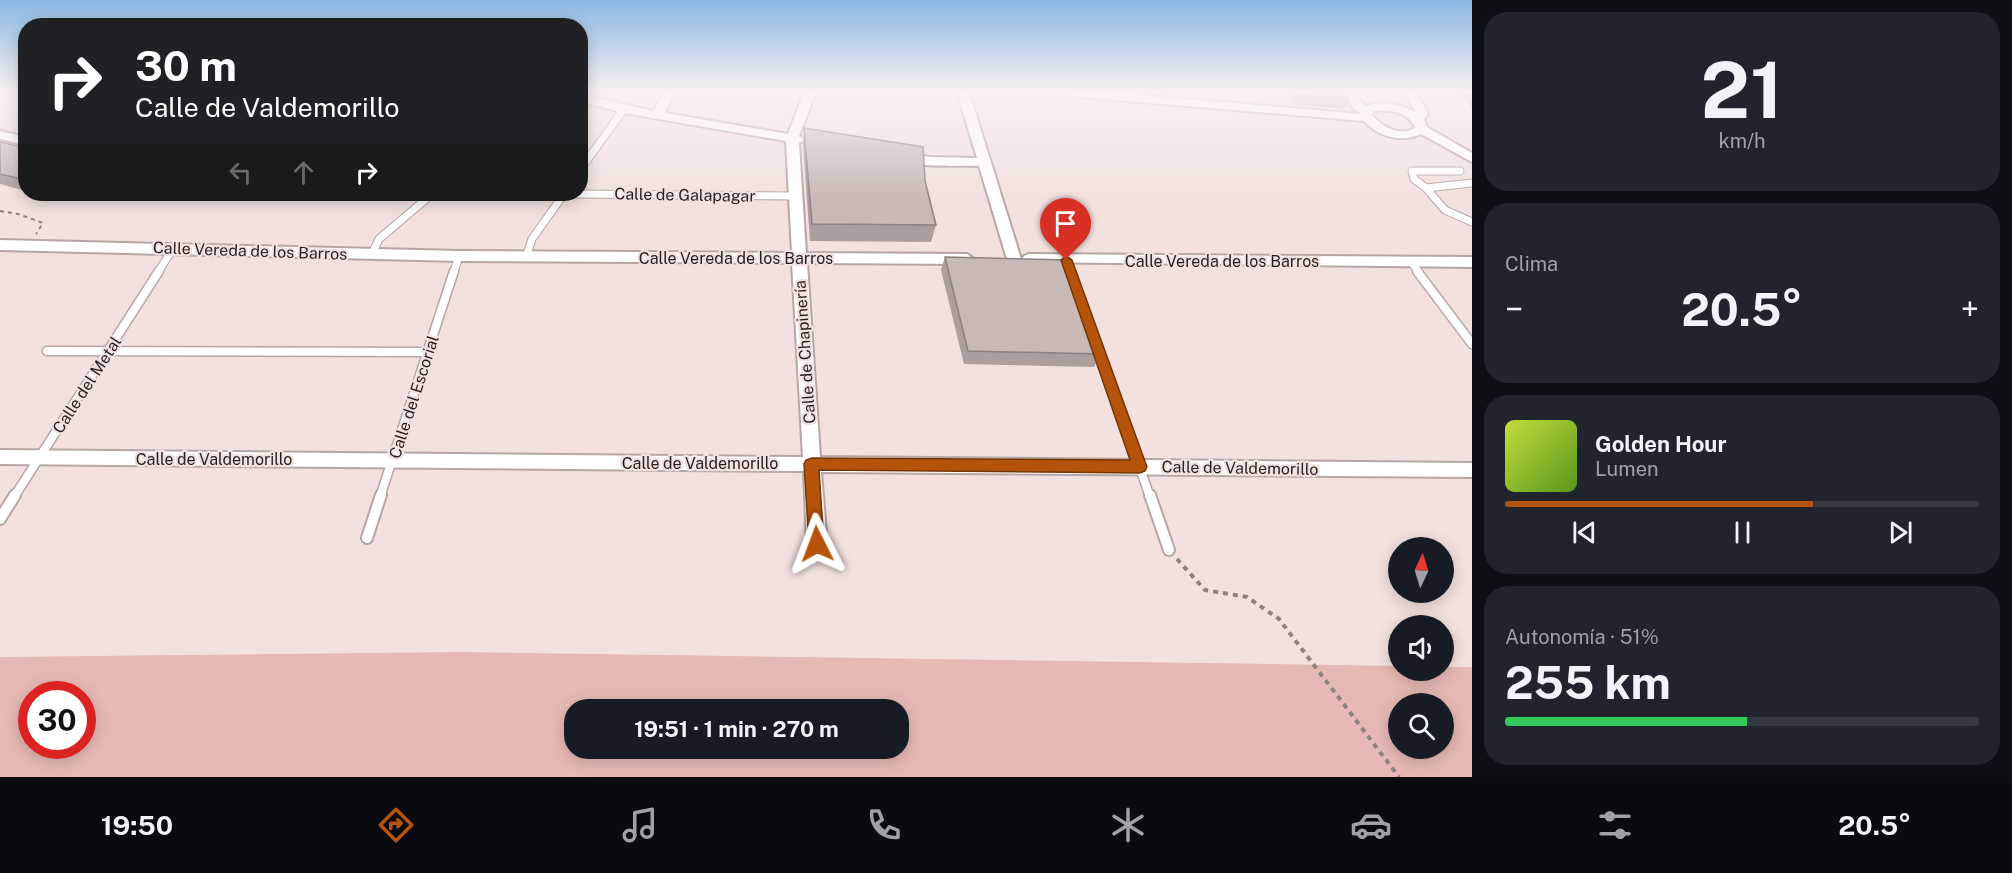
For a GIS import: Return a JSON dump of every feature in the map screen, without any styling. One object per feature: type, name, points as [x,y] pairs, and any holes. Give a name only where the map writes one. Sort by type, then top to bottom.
[{"type":"street","points":[[735,128],[815,142]]},
{"type":"street","name":"Calle de Chapinería","points":[[796,128],[792,138],[817,544]]},
{"type":"street","points":[[974,128],[1014,259]]},
{"type":"street","points":[[1379,128],[1394,134],[1412,135],[1417,128]]},
{"type":"street","points":[[1424,128],[1472,158]]},
{"type":"street","points":[[0,135],[18,139]]},
{"type":"street","points":[[884,154],[930,161],[984,162]]},
{"type":"street","name":"Calle Vereda de los Barros","points":[[0,245],[459,256],[1014,259],[1068,265],[1472,262]]},
{"type":"street","name":"Calle de Valdemorillo","points":[[0,457],[1472,470]]},
{"type":"lane","points":[[588,159],[610,128]]},
{"type":"lane","points":[[1460,171],[1412,171],[1414,179],[1426,188],[1451,215],[1472,222]]},
{"type":"lane","points":[[1426,188],[1472,183]]},
{"type":"lane","name":"Calle de Galapagar","points":[[588,194],[795,196]]},
{"type":"lane","points":[[372,254],[379,239],[424,201]]},
{"type":"lane","points":[[526,256],[532,239],[559,201]]},
{"type":"lane","name":"Calle del Metal","points":[[0,519],[173,249]]},
{"type":"lane","name":"Calle del Escorial","points":[[368,537],[459,256]]},
{"type":"lane","points":[[1411,262],[1472,344]]},
{"type":"lane","points":[[1093,336],[1169,550]]},
{"type":"lane","points":[[47,351],[429,352]]},
{"type":"path","points":[[0,212],[18,214],[43,223],[28,245]]},
{"type":"path","points":[[1169,550],[1205,590],[1247,597],[1279,620],[1399,777]]},
{"type":"shaded area","points":[[461,652],[1388,666],[1388,681],[1454,681],[1454,667],[1472,667],[1472,777],[0,777],[0,657]]},
{"type":"building","points":[[804,128],[923,147],[925,181],[936,225],[812,224]]},
{"type":"building","points":[[0,142],[18,146],[18,178],[0,174]]},
{"type":"building","points":[[945,257],[1067,260],[1101,354],[968,351]]},
{"type":"route","points":[[817,544],[812,464],[1140,467],[1066,260]]}]
